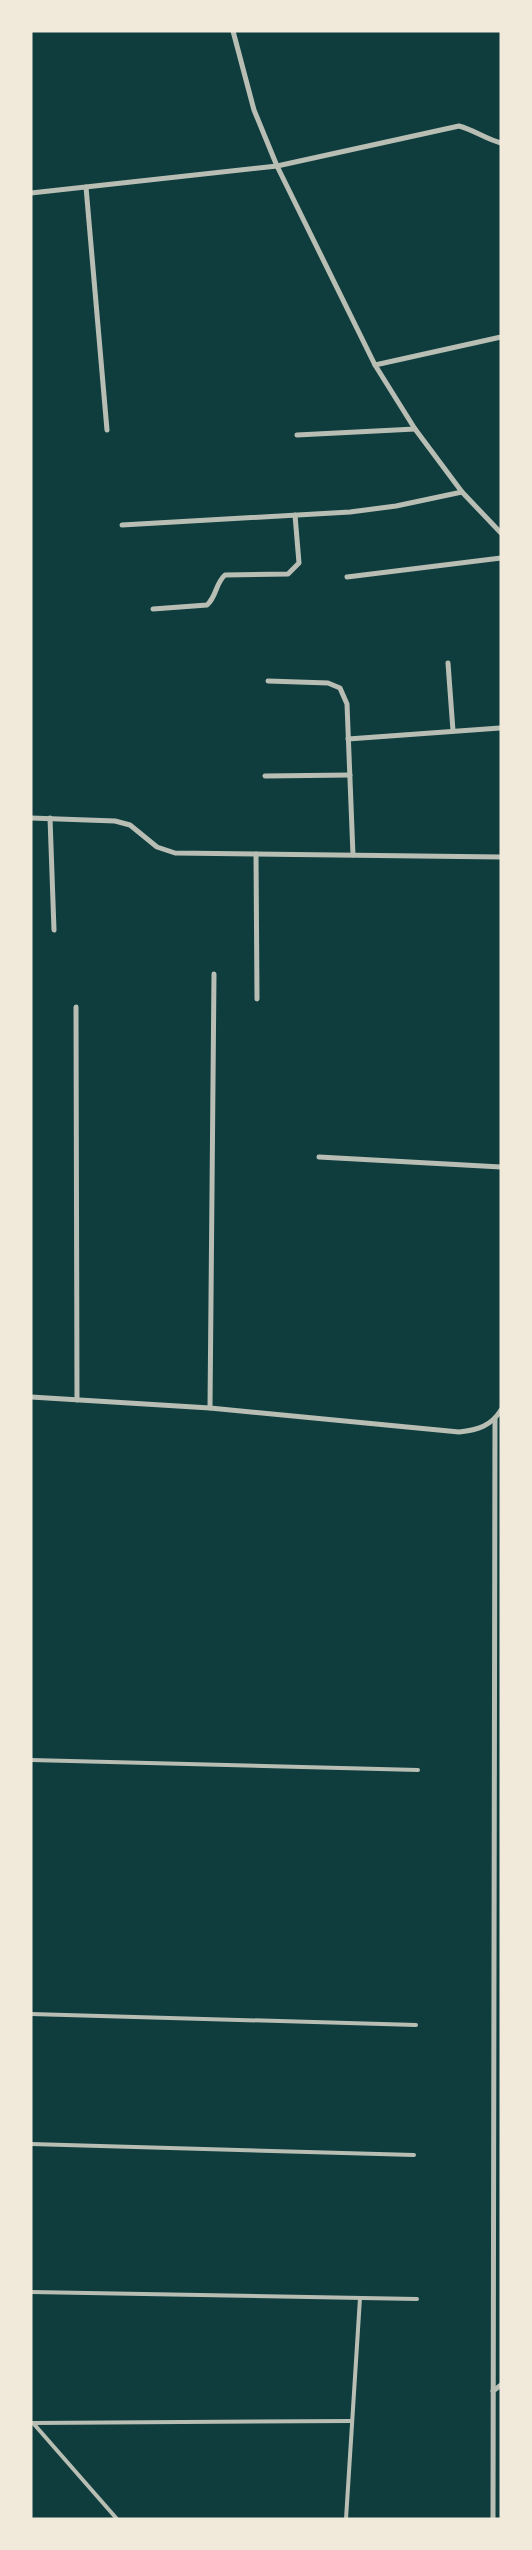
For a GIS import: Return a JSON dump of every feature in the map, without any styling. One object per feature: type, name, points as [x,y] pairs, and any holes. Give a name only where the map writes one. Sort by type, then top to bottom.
[{"type":"street","points":[[234,31],[254,110],[277,166],[375,365],[415,429],[462,492],[501,534]]},
{"type":"street","points":[[31,193],[277,166],[459,126],[501,143]]},
{"type":"street","points":[[86,187],[107,430]]},
{"type":"street","points":[[375,365],[501,338]]},
{"type":"street","points":[[297,435],[415,429]]},
{"type":"street","points":[[122,525],[295,515],[396,506],[462,492]]},
{"type":"street","points":[[153,609],[207,605],[214,599],[217,582],[225,575],[288,574],[299,563],[295,515]]},
{"type":"street","points":[[346,577],[501,558]]},
{"type":"street","points":[[448,664],[453,731]]},
{"type":"street","points":[[268,682],[328,683],[340,688],[347,704],[353,855]]},
{"type":"street","points":[[348,739],[500,728]]},
{"type":"street","points":[[265,776],[350,775]]},
{"type":"street","points":[[31,818],[115,821],[130,825],[157,847],[175,853],[501,857]]},
{"type":"street","points":[[50,818],[54,930]]},
{"type":"street","points":[[256,854],[257,999]]},
{"type":"street","points":[[210,1408],[214,974]]},
{"type":"street","points":[[76,1007],[77,1400]]},
{"type":"street","points":[[319,1158],[501,1167]]},
{"type":"street","points":[[31,1397],[210,1408],[459,1432],[479,1430],[495,1419],[501,1410]]},
{"type":"street","points":[[493,2519],[495,1419]]},
{"type":"street","points":[[495,1951],[501,1946]]},
{"type":"street","points":[[493,2391],[501,2384]]},
{"type":"lane","points":[[31,1760],[418,1770]]},
{"type":"lane","points":[[31,2014],[416,2025]]},
{"type":"lane","points":[[31,2144],[414,2155]]},
{"type":"lane","points":[[31,2292],[417,2299]]},
{"type":"lane","points":[[346,2519],[360,2298]]},
{"type":"lane","points":[[32,2422],[352,2422]]},
{"type":"lane","points":[[32,2422],[117,2519]]}]
